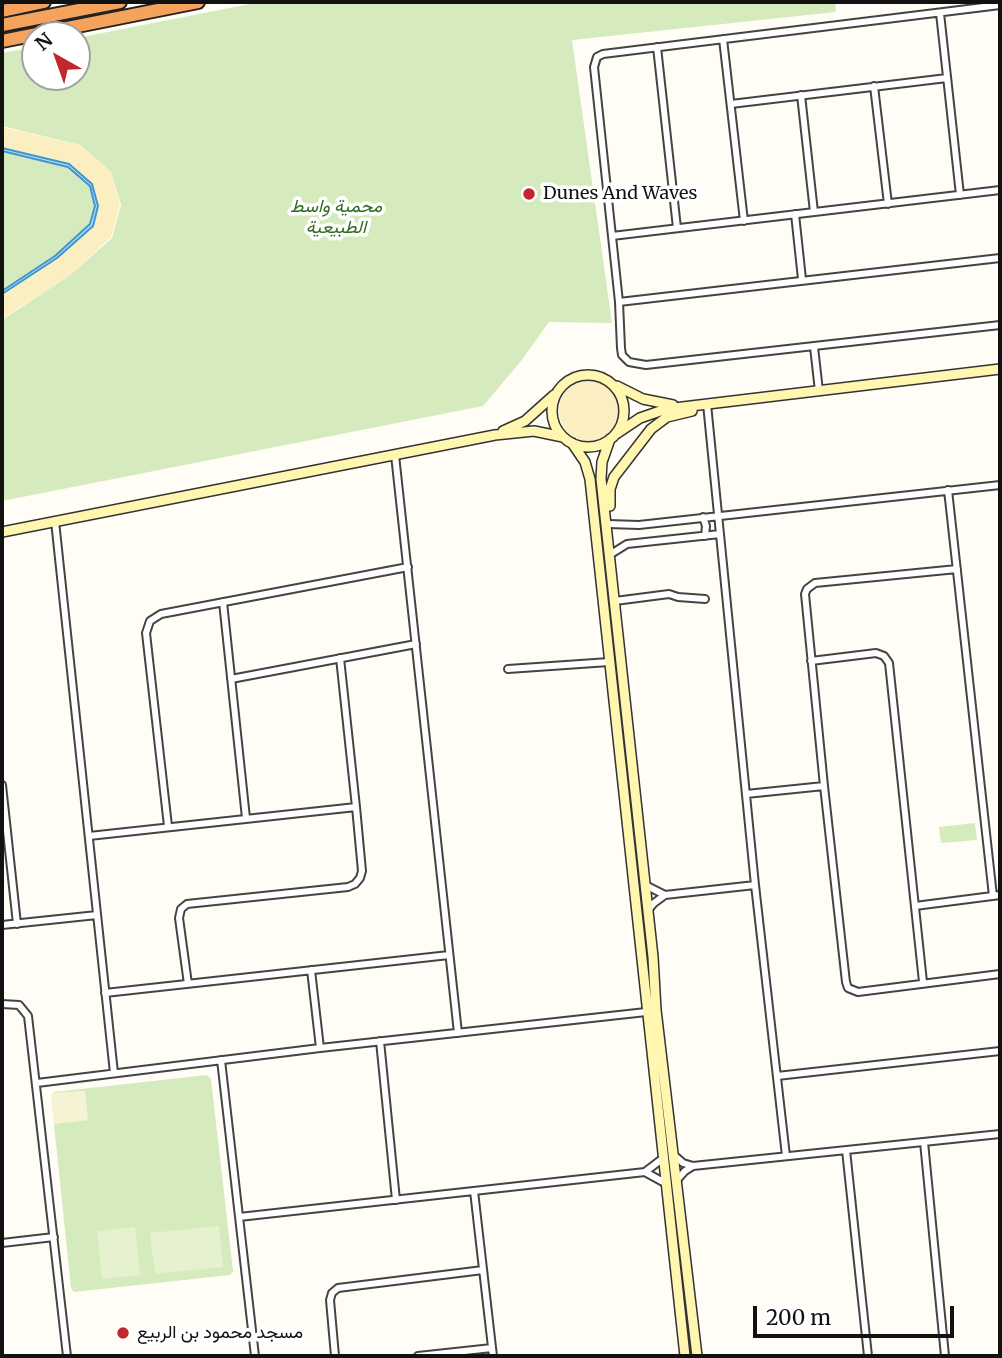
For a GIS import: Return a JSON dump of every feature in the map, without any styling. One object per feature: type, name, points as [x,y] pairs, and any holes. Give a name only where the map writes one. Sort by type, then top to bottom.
[{"type":"highway","points":[[2,11],[44,2]]},
{"type":"highway","points":[[2,25],[120,2]]},
{"type":"highway","points":[[2,41],[198,2]]},
{"type":"main road","points":[[2,532],[495,435],[534,431],[592,447],[653,412],[1000,369]]},
{"type":"main road","points":[[495,435],[525,421],[565,383],[582,375],[600,377],[650,401],[688,406]]},
{"type":"main road","points":[[613,384],[623,400],[624,408],[621,426],[613,437],[601,468],[672,1153],[670,1182],[685,1356]]},
{"type":"main road","points":[[557,393],[552,411],[557,430],[582,457],[589,473],[662,1159],[670,1182],[697,1356]]},
{"type":"main road","points":[[608,521],[611,508],[610,489],[614,477],[651,429],[667,417],[694,411],[706,404]]},
{"type":"main road","points":[[604,610],[610,610],[619,646]]},
{"type":"street","points":[[1000,5],[603,54],[597,57],[594,63],[622,355],[629,362],[637,364],[814,347],[1000,325]]},
{"type":"street","points":[[940,13],[960,195]]},
{"type":"street","points":[[723,39],[744,220]]},
{"type":"street","points":[[657,47],[677,228]]},
{"type":"street","points":[[731,104],[947,78]]},
{"type":"street","points":[[874,86],[888,204]]},
{"type":"street","points":[[801,95],[814,212]]},
{"type":"street","points":[[612,236],[1000,191]]},
{"type":"street","points":[[795,214],[802,279]]},
{"type":"street","points":[[619,302],[1000,258]]},
{"type":"street","points":[[814,347],[819,391]]},
{"type":"street","points":[[706,404],[786,1156]]},
{"type":"street","points":[[395,455],[458,1033]]},
{"type":"street","points":[[608,521],[639,525],[1000,485]]},
{"type":"street","points":[[915,906],[997,896],[948,490]]},
{"type":"street","points":[[703,517],[705,536]]},
{"type":"street","points":[[55,521],[114,1073]]},
{"type":"street","points":[[611,554],[627,544],[720,534]]},
{"type":"street","points":[[169,826],[146,629],[150,621],[157,615],[408,567]]},
{"type":"street","points":[[957,569],[810,585],[805,594],[824,786],[847,985],[850,990],[858,992],[1000,974]]},
{"type":"street","points":[[615,601],[669,594],[705,599]]},
{"type":"street","points":[[223,602],[246,818]]},
{"type":"street","points":[[231,679],[416,644]]},
{"type":"street","points":[[811,661],[876,653],[884,656],[889,663],[923,982]]},
{"type":"street","points":[[188,984],[179,918],[181,909],[190,904],[348,887],[360,878],[362,871],[340,658]]},
{"type":"street","points":[[508,669],[609,662]]},
{"type":"street","points":[[2,785],[17,923]]},
{"type":"street","points":[[746,794],[824,786]]},
{"type":"street","points":[[89,836],[356,807]]},
{"type":"street","points":[[648,911],[665,895],[755,884]]},
{"type":"street","points":[[645,885],[665,895]]},
{"type":"street","points":[[2,925],[97,915]]},
{"type":"street","points":[[105,993],[449,955]]},
{"type":"street","points":[[310,970],[320,1048]]},
{"type":"street","points":[[2,1004],[15,1004],[26,1012],[37,1083],[67,1356]]},
{"type":"street","points":[[37,1083],[646,1012]]},
{"type":"street","points":[[380,1041],[396,1199]]},
{"type":"street","points":[[777,1076],[1000,1051]]},
{"type":"street","points":[[221,1060],[254,1356]]},
{"type":"street","points":[[672,1153],[679,1161],[693,1166],[1000,1134]]},
{"type":"street","points":[[924,1142],[946,1356]]},
{"type":"street","points":[[846,1150],[868,1356]]},
{"type":"street","points":[[645,1172],[662,1159]]},
{"type":"street","points":[[239,1217],[645,1172],[670,1182],[693,1166]]},
{"type":"street","points":[[418,1356],[493,1352],[474,1191]]},
{"type":"street","points":[[2,1242],[54,1237]]},
{"type":"street","points":[[335,1356],[330,1300],[332,1293],[338,1288],[483,1270]]},
{"type":"shaded area","points":[[85,1091],[89,1120],[54,1124],[51,1097],[54,1093]]},
{"type":"green space","name":"محمية واسط الطبيعية","points":[[260,2],[835,2],[836,12],[572,40],[612,323],[549,322],[483,406],[2,501],[2,320],[70,275],[112,238],[121,205],[111,172],[80,145],[2,126],[2,53],[21,50],[21,91],[91,91],[91,35]]},
{"type":"green space","points":[[2,151],[68,167],[90,186],[95,206],[90,224],[55,256],[2,291]]},
{"type":"green space","points":[[975,823],[977,840],[941,843],[939,827]]},
{"type":"green space","points":[[207,1075],[211,1079],[233,1271],[230,1275],[74,1292],[71,1288],[54,1124],[88,1120],[85,1091],[54,1093],[51,1097],[54,1092]]},
{"type":"green space","points":[[219,1226],[223,1267],[155,1274],[150,1233]]},
{"type":"green space","points":[[135,1227],[140,1275],[102,1279],[97,1231]]},
{"type":"sand","points":[[2,127],[79,145],[111,172],[120,205],[111,237],[70,275],[2,319],[2,294],[57,258],[92,226],[98,206],[92,184],[69,164],[2,148]]},
{"type":"sand","points":[[583,381],[595,381],[611,389],[617,399],[617,423],[611,433],[595,441],[583,441],[567,433],[559,417],[559,405],[567,389]]},
{"type":"water","points":[[2,148],[69,164],[92,184],[98,206],[93,226],[57,258],[2,294],[2,291],[55,256],[90,224],[95,206],[90,186],[68,167],[2,151]]},
{"type":"place","name":"Dunes And Waves","points":[[529,194]]},
{"type":"place","name":"مسجد محمود بن الربيع","points":[[123,1333]]}]
